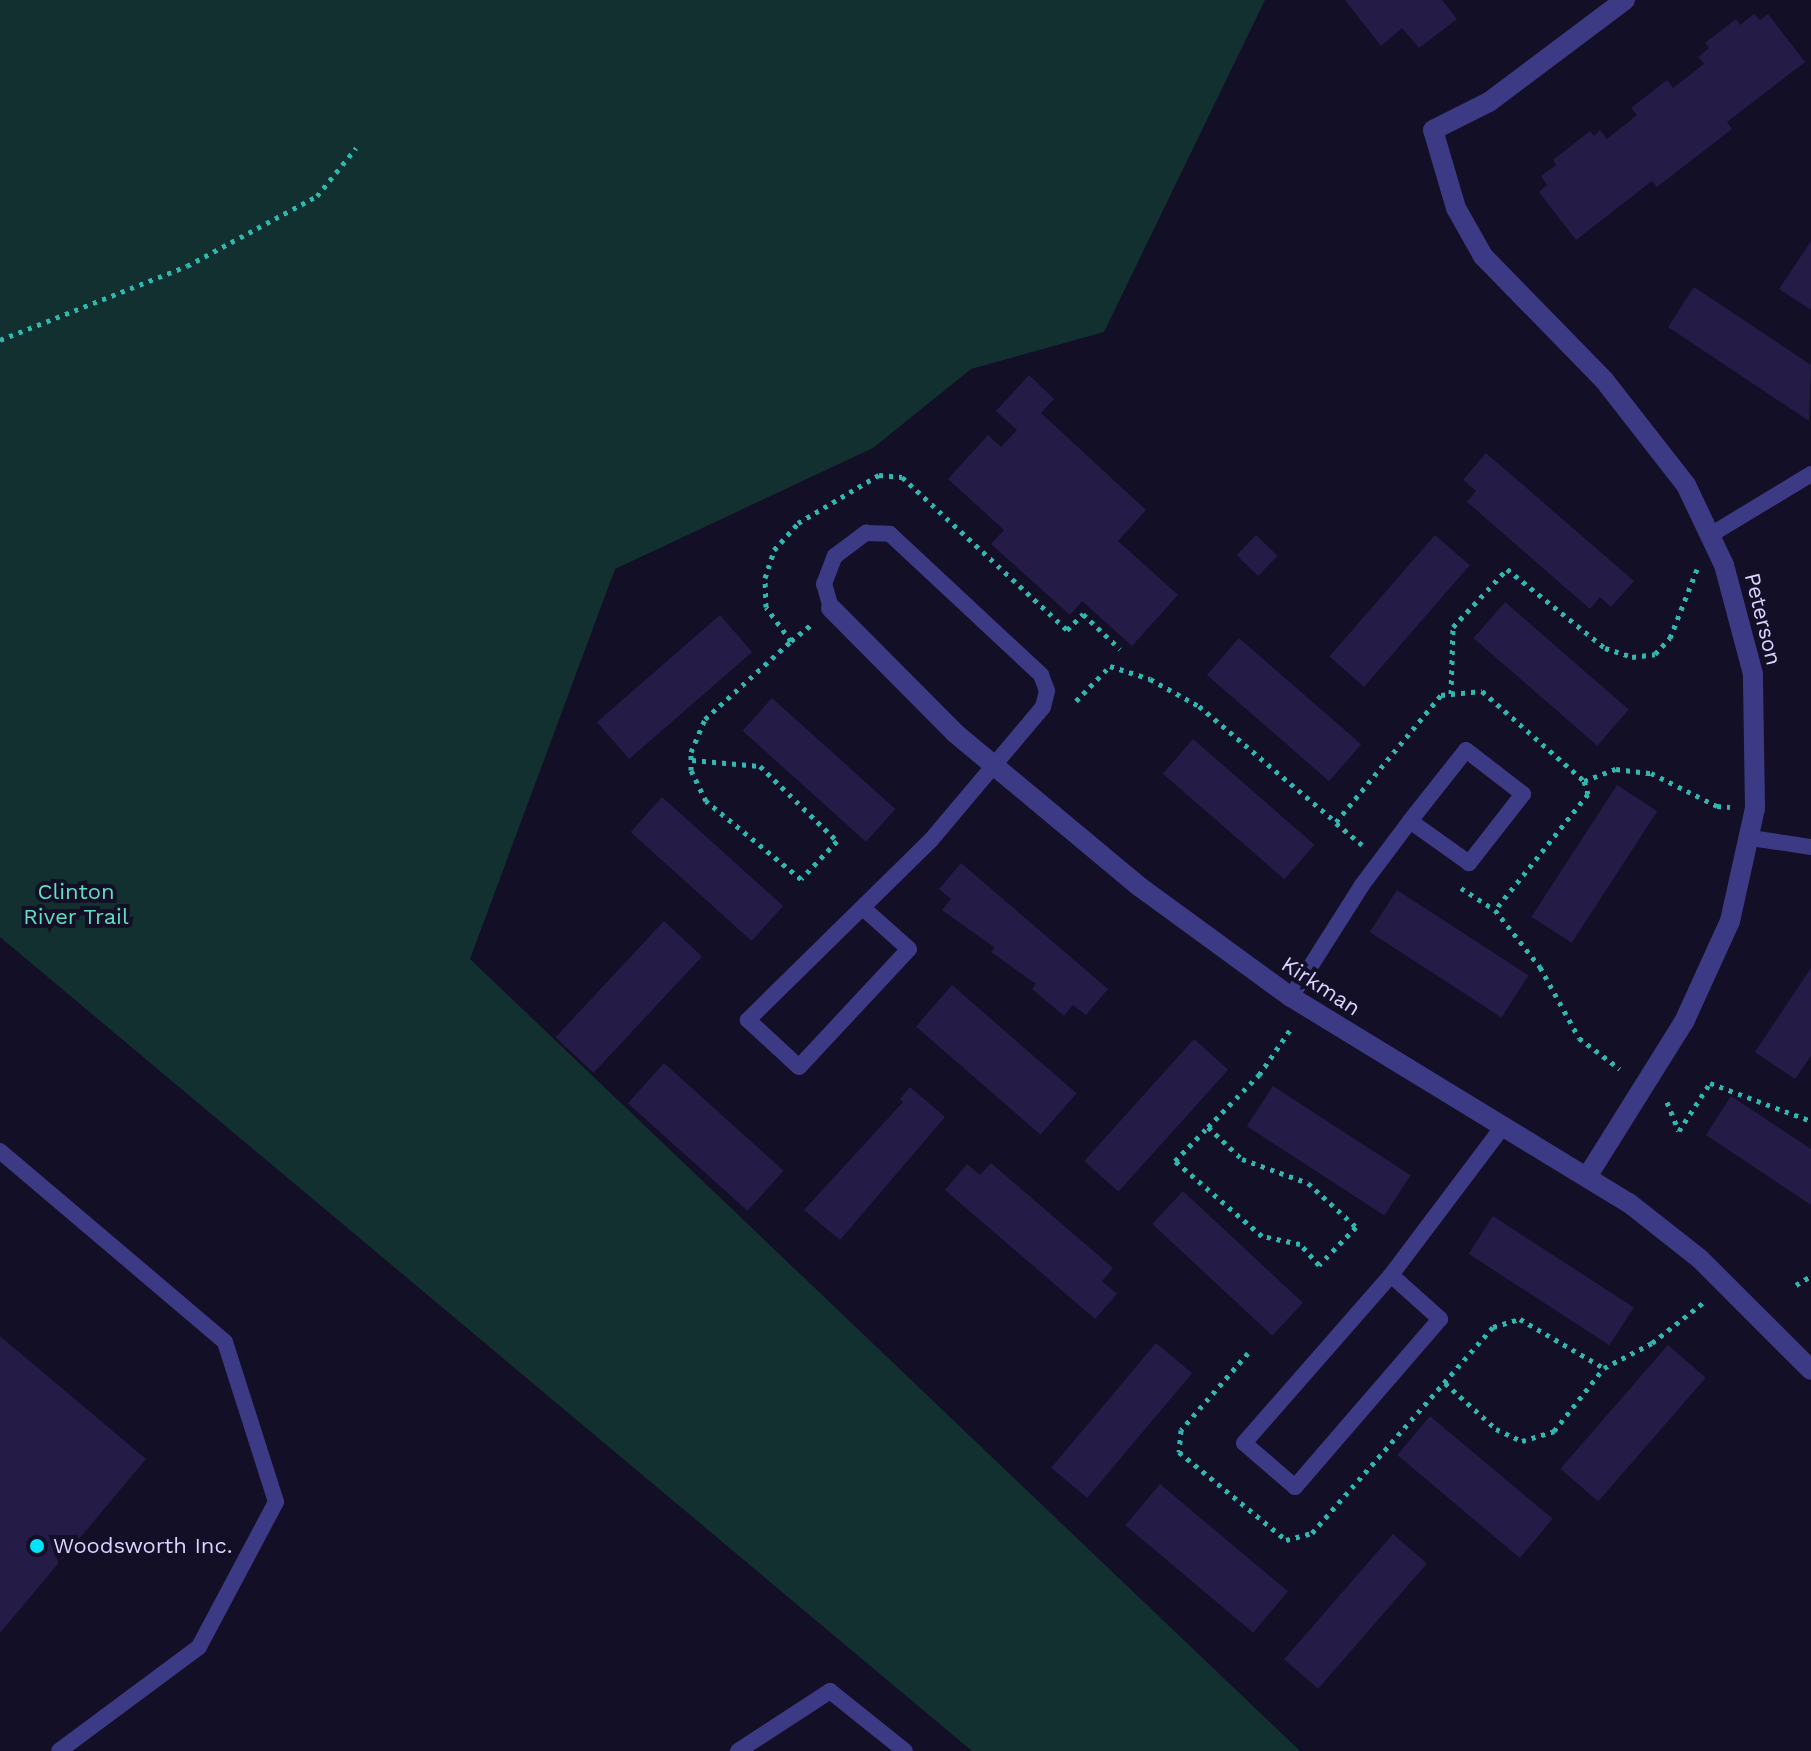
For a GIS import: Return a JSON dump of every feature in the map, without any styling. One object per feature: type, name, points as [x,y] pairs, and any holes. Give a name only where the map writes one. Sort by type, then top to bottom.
[{"type":"street","name":"Peterson","points":[[1587,1177],[1703,986],[1730,921],[1751,838],[1755,808],[1753,674],[1735,597],[1712,534],[1669,461],[1604,380],[1473,242],[1456,208],[1433,130],[1489,102],[1625,0]]},
{"type":"street","name":"Kirkman","points":[[831,608],[991,765],[1150,895],[1298,1001],[1504,1125],[1664,1230],[1727,1284],[1811,1370]]},
{"type":"lane","points":[[1712,534],[1811,474]]},
{"type":"lane","points":[[831,608],[824,584],[829,564],[860,535],[884,532],[1041,675],[1047,691],[1043,707],[991,765],[931,840],[863,908],[830,934],[748,1020],[799,1067],[909,949],[863,908]]},
{"type":"lane","points":[[1298,1001],[1362,885],[1410,821],[1466,750],[1523,794],[1469,863],[1410,821]]},
{"type":"lane","points":[[1751,838],[1811,847]]},
{"type":"lane","points":[[1391,1275],[1440,1319],[1295,1487],[1244,1443],[1391,1275],[1504,1125]]},
{"type":"lane","points":[[0,1151],[225,1342],[276,1502],[199,1647],[59,1751]]},
{"type":"lane","points":[[738,1751],[830,1691],[905,1751]]},
{"type":"path","points":[[0,340],[187,266],[317,196],[356,148]]},
{"type":"path","points":[[692,760],[760,766],[837,841],[801,879],[706,801],[692,760],[705,719],[791,641],[766,607],[765,578],[774,550],[798,523],[879,475],[902,477],[1067,630],[1083,614],[1120,649]]},
{"type":"path","points":[[1451,694],[1453,627],[1507,569],[1605,648],[1632,657],[1655,654],[1670,638],[1698,565]]},
{"type":"path","points":[[1584,781],[1616,769],[1651,773],[1717,806],[1755,808]]},
{"type":"path","points":[[1336,822],[1362,846]]},
{"type":"path","points":[[1208,1127],[1242,1159],[1308,1183],[1356,1227],[1319,1265],[1300,1244],[1262,1236],[1175,1161],[1208,1127],[1259,1075],[1298,1001]]},
{"type":"path","points":[[1666,1101],[1679,1131],[1710,1083],[1811,1121]]},
{"type":"path","points":[[1796,1285],[1811,1276]]},
{"type":"path","points":[[1445,1383],[1496,1429],[1522,1441],[1554,1431],[1604,1368],[1652,1343],[1727,1284]]},
{"type":"path","points":[[1248,1353],[1181,1430],[1179,1452],[1286,1540],[1312,1533],[1493,1327],[1520,1319],[1604,1368]]},
{"type":"green space","name":"Clinton River Trail","points":[[0,0],[1265,0],[1104,332],[971,369],[873,448],[615,569],[470,959],[1300,1751],[972,1751],[0,937]]},
{"type":"building","points":[[1345,0],[1442,0],[1457,19],[1419,48],[1402,28],[1381,46]]},
{"type":"building","points":[[1754,14],[1760,20],[1768,14],[1805,62],[1727,122],[1732,129],[1657,187],[1652,181],[1576,240],[1539,192],[1547,185],[1541,176],[1556,165],[1553,160],[1590,131],[1594,136],[1600,130],[1607,139],[1637,115],[1631,108],[1667,80],[1673,88],[1704,64],[1698,57],[1709,48],[1705,43],[1736,19],[1740,25]]},
{"type":"building","points":[[1811,241],[1811,310],[1779,289]]},
{"type":"building","points":[[1694,287],[1811,365],[1809,421],[1668,327]]},
{"type":"building","points":[[1029,375],[1054,399],[1041,413],[1146,510],[1118,541],[1178,595],[1132,646],[1082,601],[1070,615],[991,544],[1004,530],[948,479],[988,435],[1001,447],[1017,430],[996,411]]},
{"type":"building","points":[[1486,453],[1634,581],[1611,607],[1600,597],[1590,609],[1467,502],[1476,491],[1463,480]]},
{"type":"building","points":[[1256,535],[1278,556],[1258,576],[1237,555]]},
{"type":"building","points":[[1435,535],[1470,565],[1364,687],[1329,657]]},
{"type":"building","points":[[1505,602],[1629,710],[1597,746],[1474,638]]},
{"type":"building","points":[[720,615],[752,652],[629,759],[597,722]]},
{"type":"building","points":[[1239,638],[1361,744],[1329,781],[1207,675]]},
{"type":"building","points":[[772,698],[895,809],[866,842],[743,731]]},
{"type":"building","points":[[1193,739],[1315,845],[1284,879],[1163,774]]},
{"type":"building","points":[[1617,785],[1657,811],[1572,943],[1531,917]]},
{"type":"building","points":[[662,797],[783,906],[752,941],[631,832]]},
{"type":"building","points":[[961,863],[1108,989],[1086,1015],[1073,1005],[1064,1016],[1032,989],[1036,984],[991,952],[995,948],[942,910],[951,899],[939,889]]},
{"type":"building","points":[[1397,890],[1529,976],[1501,1017],[1370,932]]},
{"type":"building","points":[[664,921],[702,956],[594,1073],[556,1037]]},
{"type":"building","points":[[1811,968],[1811,1056],[1795,1079],[1755,1052]]},
{"type":"building","points":[[952,985],[1077,1093],[1040,1135],[916,1027]]},
{"type":"building","points":[[1194,1039],[1228,1070],[1118,1192],[1084,1161]]},
{"type":"building","points":[[664,1063],[784,1171],[748,1211],[628,1103]]},
{"type":"building","points":[[1273,1086],[1411,1175],[1384,1216],[1247,1126]]},
{"type":"building","points":[[910,1087],[945,1117],[840,1240],[804,1210],[903,1102],[900,1099]]},
{"type":"building","points":[[1731,1096],[1811,1149],[1811,1205],[1706,1135]]},
{"type":"building","points":[[991,1163],[1113,1268],[1102,1281],[1117,1294],[1095,1319],[945,1190],[967,1164],[980,1175]]},
{"type":"building","points":[[1183,1191],[1303,1303],[1272,1336],[1152,1224]]},
{"type":"building","points":[[1493,1216],[1634,1307],[1609,1345],[1468,1254]]},
{"type":"building","name":"Woodsworth Inc.","points":[[0,1336],[146,1459],[0,1633]]},
{"type":"building","points":[[1156,1343],[1192,1373],[1087,1498],[1051,1468]]},
{"type":"building","points":[[1668,1345],[1706,1378],[1598,1502],[1560,1469]]},
{"type":"building","points":[[1430,1416],[1553,1519],[1520,1558],[1397,1455]]},
{"type":"building","points":[[1160,1484],[1288,1591],[1253,1633],[1125,1525]]},
{"type":"building","points":[[1393,1534],[1427,1564],[1318,1689],[1284,1659]]},
{"type":"place","name":"Woodsworth Inc.","points":[[37,1546]]}]
